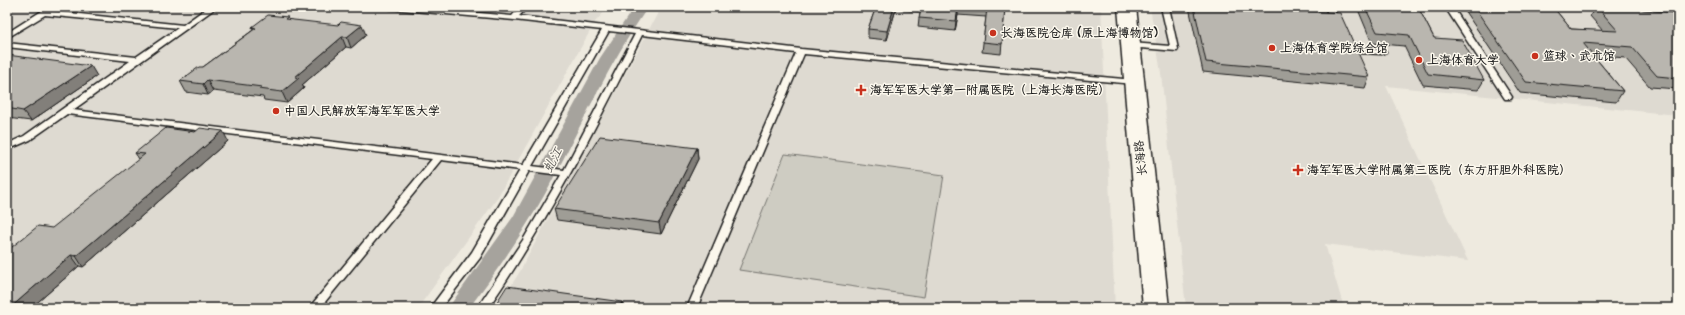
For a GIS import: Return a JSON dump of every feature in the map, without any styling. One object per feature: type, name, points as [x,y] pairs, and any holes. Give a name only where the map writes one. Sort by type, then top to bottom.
[{"type":"street","name":"长海路","points":[[1126,7],[1131,45],[1156,308]]},
{"type":"lane","points":[[7,36],[53,7]]},
{"type":"lane","points":[[7,147],[27,138],[213,7]]},
{"type":"lane","points":[[390,7],[514,18],[801,51],[1134,82]]},
{"type":"lane","points":[[514,18],[524,7]]},
{"type":"lane","points":[[1131,45],[1174,49],[1165,7]]},
{"type":"lane","points":[[1328,7],[1334,18]]},
{"type":"lane","points":[[1449,7],[1508,97]]},
{"type":"lane","points":[[45,13],[185,27]]},
{"type":"lane","points":[[435,308],[476,254],[610,30]]},
{"type":"lane","points":[[482,308],[509,271],[536,229],[567,173],[637,33]]},
{"type":"lane","points":[[7,45],[138,60]]},
{"type":"lane","points":[[692,308],[801,51]]},
{"type":"lane","points":[[1358,51],[1382,52]]},
{"type":"lane","points":[[64,111],[567,173]]},
{"type":"lane","points":[[314,308],[438,158]]},
{"type":"shaded area","name":"中国人民解放军海军军医大学","points":[[7,7],[609,7],[595,22],[496,200],[418,308],[7,308]]},
{"type":"shaded area","name":"海军军医大学第一附属医院（上海长海医院）","points":[[661,7],[1101,7],[1115,308],[497,308],[519,273]]},
{"type":"shaded area","points":[[1150,7],[1678,7],[1678,115],[1386,86],[1468,261],[1325,244],[1344,308],[1186,308],[1161,73]]},
{"type":"shaded area","points":[[785,154],[944,175],[924,297],[739,270]]},
{"type":"building","points":[[876,7],[894,7],[887,31],[868,29]]},
{"type":"building","points":[[922,7],[958,7],[956,21],[919,18]]},
{"type":"building","name":"长海医院仓库 (原上海博物馆)","points":[[977,7],[1005,7],[1002,44],[983,42],[987,8]]},
{"type":"building","name":"上海体育学院综合馆","points":[[1194,7],[1308,7],[1309,11],[1340,13],[1369,77],[1206,62]]},
{"type":"building","points":[[1365,7],[1418,7],[1434,38],[1462,40],[1484,80],[1428,74],[1409,35],[1377,32]]},
{"type":"building","points":[[1474,7],[1553,7],[1571,29],[1618,31],[1597,7],[1678,13],[1678,78],[1657,76],[1632,47],[1583,43],[1623,91],[1526,82]]},
{"type":"building","points":[[268,15],[288,17],[285,19],[338,25],[341,22],[362,25],[347,37],[342,37],[295,77],[299,78],[282,92],[259,89],[262,87],[207,80],[203,84],[180,81],[199,67],[203,67],[256,28],[252,27]]},
{"type":"building","points":[[7,55],[91,66],[23,111],[7,108]]},
{"type":"building","points":[[166,128],[195,132],[200,128],[223,131],[76,256],[71,255],[10,308],[7,308],[7,251],[38,226],[52,228],[145,154],[135,153]]},
{"type":"building","points":[[600,136],[697,148],[659,223],[554,209]]},
{"type":"building","points":[[507,286],[622,302],[619,308],[493,308]]},
{"type":"waterway","name":"虬江","points":[[458,308],[514,231],[551,166],[607,58],[641,7]]},
{"type":"place","name":"长海医院仓库 (原上海博物馆)","points":[[993,33]]},
{"type":"place","name":"上海体育学院综合馆","points":[[1272,48]]},
{"type":"place","name":"篮球、武术馆","points":[[1535,56]]},
{"type":"place","name":"上海体育大学","points":[[1419,60]]},
{"type":"place","name":"海军军医大学第一附属医院（上海长海医院）","points":[[861,90]]},
{"type":"place","name":"中国人民解放军海军军医大学","points":[[276,111]]},
{"type":"place","name":"海军军医大学附属第三医院（东方肝胆外科医院）","points":[[1298,170]]}]
